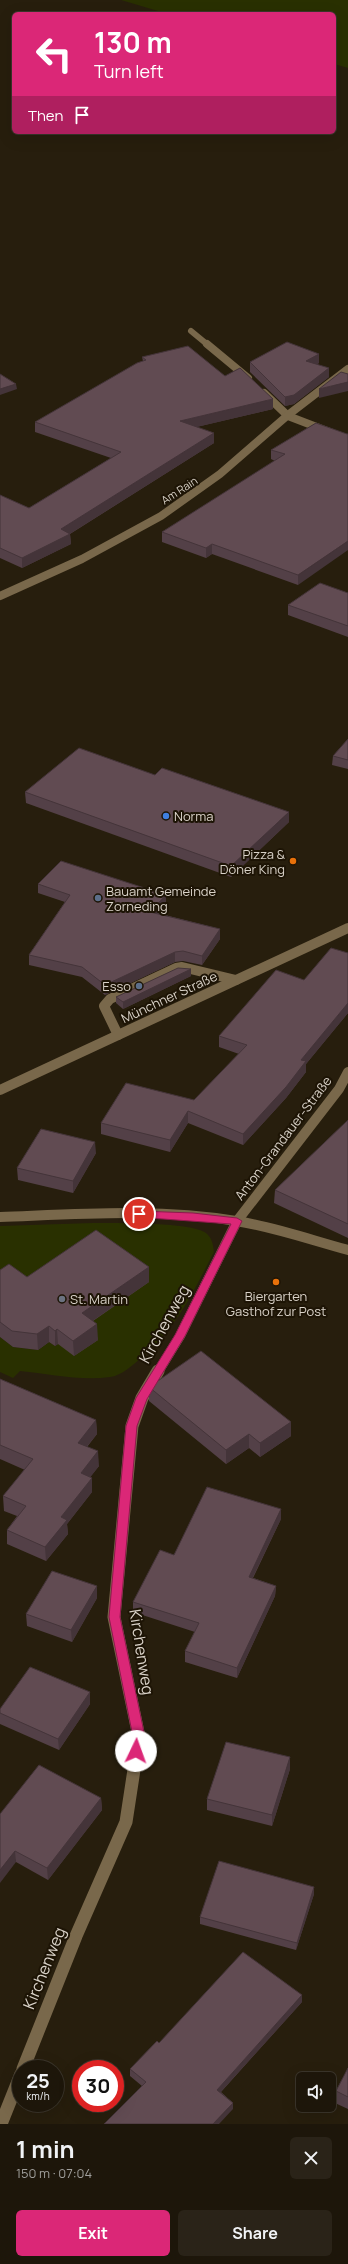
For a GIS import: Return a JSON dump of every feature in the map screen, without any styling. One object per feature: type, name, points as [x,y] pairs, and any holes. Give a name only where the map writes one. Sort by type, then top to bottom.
[{"type":"street","points":[[191,331],[235,365],[288,416],[348,439]]},
{"type":"street","name":"Am Rain","points":[[0,596],[47,576],[158,517],[209,483],[249,452],[288,416],[348,368]]},
{"type":"street","name":"Münchner Straße","points":[[0,1090],[348,928]]},
{"type":"street","points":[[118,1035],[104,1006],[110,999],[171,970],[182,967],[236,980]]},
{"type":"street","name":"Anton-Grandauer-Straße","points":[[0,1217],[139,1214],[193,1216],[237,1221],[339,1089],[348,1072]]},
{"type":"street","points":[[237,1221],[348,1250]]},
{"type":"street","name":"Kirchenweg","points":[[27,2060],[76,1936],[126,1822],[139,1737],[114,1617],[132,1426],[142,1398],[180,1336],[237,1221]]},
{"type":"street","points":[[1,2124],[12,2096]]},
{"type":"green space","points":[[121,0],[348,0],[348,68],[336,65],[336,12],[161,12]]},
{"type":"green space","points":[[93,1223],[170,1225],[198,1229],[210,1237],[214,1252],[191,1296],[175,1321],[154,1345],[123,1372],[110,1377],[88,1378],[65,1377],[20,1371],[13,1378],[0,1372],[0,1337],[13,1347],[38,1350],[49,1342],[55,1346],[58,1344],[27,1292],[0,1286],[0,1226]]},
{"type":"building","points":[[287,342],[319,354],[306,361],[329,368],[294,395],[285,397],[250,362]]},
{"type":"building","points":[[188,346],[225,376],[240,368],[273,399],[180,421],[214,433],[61,529],[70,534],[22,558],[0,548],[0,495],[29,508],[121,452],[35,422],[137,363],[146,360],[142,357]]},
{"type":"building","points":[[341,372],[348,374],[348,382],[319,389]]},
{"type":"building","points":[[0,374],[16,384],[0,389]]},
{"type":"building","points":[[316,423],[348,434],[348,541],[298,575],[212,544],[206,548],[162,532],[285,454],[271,450]]},
{"type":"building","points":[[320,583],[348,593],[348,626],[288,605]]},
{"type":"building","points":[[348,739],[348,760],[333,756]]},
{"type":"building","name":"Norma","points":[[79,748],[155,775],[162,768],[289,812],[231,866],[25,792]]},
{"type":"building","points":[[61,861],[166,895],[150,912],[220,929],[202,956],[183,951],[175,952],[105,985],[82,967],[29,955],[70,895],[38,884]]},
{"type":"building","points":[[331,948],[348,953],[348,1003],[301,1060],[306,1061],[286,1087],[243,1134],[188,1111],[170,1140],[101,1123],[126,1083],[194,1100],[247,1045],[219,1036],[276,970],[304,980]]},
{"type":"building","points":[[178,968],[191,969],[123,1002],[116,997]]},
{"type":"building","points":[[348,1120],[348,1224],[275,1190]]},
{"type":"building","points":[[41,1129],[95,1142],[73,1181],[17,1168]]},
{"type":"building","name":"St. Martin","points":[[96,1230],[149,1267],[82,1313],[97,1324],[73,1341],[57,1329],[55,1331],[49,1326],[37,1334],[12,1331],[0,1322],[0,1270],[9,1264],[27,1277]]},
{"type":"building","points":[[201,1351],[291,1422],[260,1443],[249,1434],[226,1450],[149,1387]]},
{"type":"building","points":[[0,1379],[96,1420],[78,1443],[98,1451],[81,1473],[92,1478],[61,1517],[67,1520],[45,1547],[7,1530],[26,1506],[3,1496],[33,1459],[0,1445]]},
{"type":"building","points":[[207,1487],[281,1509],[249,1577],[276,1586],[237,1668],[185,1651],[199,1623],[133,1602],[160,1550],[174,1555]]},
{"type":"building","points":[[52,1571],[97,1586],[71,1630],[26,1614]]},
{"type":"building","points":[[30,1667],[90,1692],[58,1739],[0,1713],[0,1709]]},
{"type":"building","points":[[226,1742],[290,1757],[272,1815],[207,1799]]},
{"type":"building","points":[[39,1765],[101,1798],[47,1868],[15,1851],[0,1870],[0,1814]]},
{"type":"building","points":[[219,1861],[314,1887],[297,1943],[200,1917]]},
{"type":"building","points":[[243,1952],[302,1995],[217,2090],[233,2103],[213,2124],[104,2124],[116,2112],[124,2112],[124,2104],[146,2082],[130,2069],[157,2041],[159,2043]]},
{"type":"building","points":[[348,2068],[348,2097],[336,2091]]},
{"type":"place","name":"Norma","points":[[166,816]]},
{"type":"place","name":"Pizza & Döner King","points":[[293,861]]},
{"type":"place","name":"Bauamt Gemeinde Zorneding","points":[[98,898]]},
{"type":"place","name":"Esso","points":[[139,986]]},
{"type":"place","name":"Biergarten Gasthof zur Post","points":[[276,1282]]},
{"type":"place","name":"St. Martin","points":[[62,1299]]},
{"type":"route","points":[[136,1751],[139,1737],[114,1617],[132,1426],[142,1398],[180,1336],[237,1221],[193,1216],[139,1214]]}]
